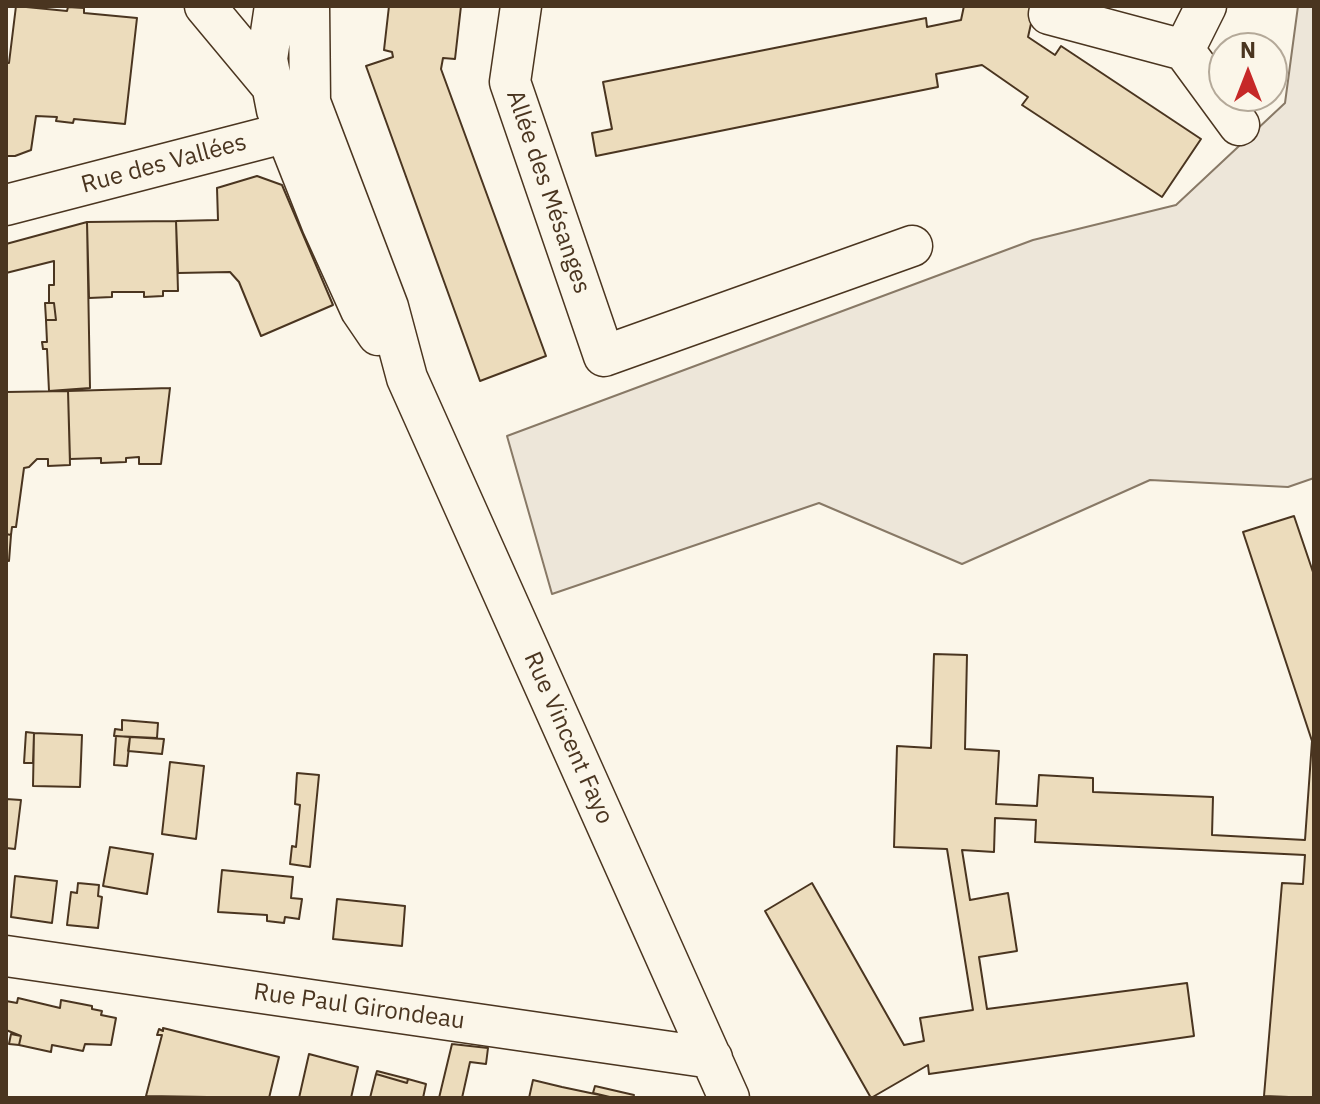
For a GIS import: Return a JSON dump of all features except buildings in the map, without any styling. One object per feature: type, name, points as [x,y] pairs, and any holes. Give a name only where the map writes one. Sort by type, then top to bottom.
[{"type":"street","points":[[205,6],[270,84],[310,102]]},
{"type":"street","points":[[270,84],[267,59],[275,6]]},
{"type":"street","points":[[284,133],[310,102],[309,6]]},
{"type":"street","name":"Allée des Mésanges","points":[[521,6],[510,82],[604,356],[912,246]]},
{"type":"street","points":[[1184,50],[1206,6]]},
{"type":"street","points":[[1049,14],[1184,50],[1239,125]]},
{"type":"street","name":"Rue Vincent Fayo","points":[[270,84],[284,133],[361,310],[407,378]]},
{"type":"street","name":"Rue Vincent Fayo","points":[[310,102],[388,307],[407,378],[729,1098]]},
{"type":"street","name":"Rue des Vallées","points":[[6,205],[284,133]]},
{"type":"street","name":"Rue Paul Girondeau","points":[[6,956],[712,1058]]},
{"type":"shaded area","points":[[1298,6],[1314,6],[1314,478],[1288,487],[1150,480],[962,564],[819,503],[552,594],[507,436],[1033,240],[1176,205],[1275,112],[1288,112],[1288,81]]}]
